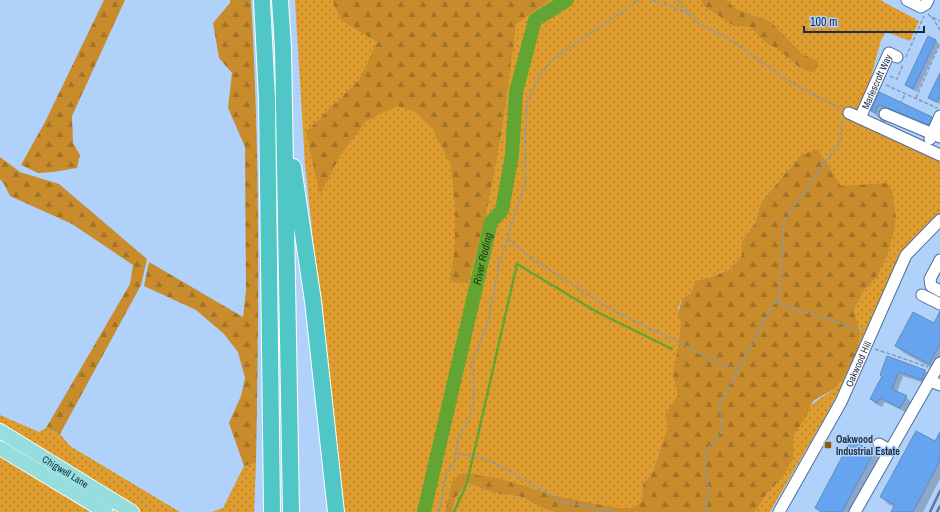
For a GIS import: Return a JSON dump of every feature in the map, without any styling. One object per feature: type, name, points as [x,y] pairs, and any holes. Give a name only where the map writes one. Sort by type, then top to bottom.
[{"type":"highway","points":[[262,0],[266,99],[272,512]]},
{"type":"highway","points":[[280,0],[284,102],[291,512]]},
{"type":"highway","points":[[284,102],[313,301],[336,512]]},
{"type":"highway","points":[[262,512],[263,484],[271,416]]},
{"type":"main road","name":"Chigwell Lane","points":[[0,431],[118,507],[132,512]]},
{"type":"main road","name":"Chigwell Lane","points":[[0,448],[106,512]]},
{"type":"street","points":[[907,0],[921,6],[926,4],[928,0]]},
{"type":"street","name":"Marlescroft Way","points":[[860,118],[890,53]]},
{"type":"street","name":"Marlescroft Way","points":[[849,113],[940,155]]},
{"type":"street","name":"Marlescroft Way","points":[[890,115],[936,135]]},
{"type":"street","points":[[926,148],[936,135],[940,116]]},
{"type":"street","name":"Oakwood Hill","points":[[779,512],[841,402],[870,333],[906,255],[940,220]]},
{"type":"street","points":[[940,260],[930,279],[930,282],[931,286],[940,291]]},
{"type":"street","points":[[922,295],[940,304]]},
{"type":"street","points":[[857,512],[890,450],[935,383],[938,366]]},
{"type":"street","points":[[879,444],[890,450]]},
{"type":"path","points":[[439,512],[446,474],[455,462],[457,441],[469,420],[473,403],[474,381],[471,364],[488,322],[499,264],[525,184],[527,102],[541,73],[553,59],[639,0]]},
{"type":"path","points":[[652,0],[674,7],[691,16]]},
{"type":"path","points":[[677,0],[698,23],[729,39],[789,81],[849,113],[842,118],[840,142],[784,220],[779,303]]},
{"type":"path","points":[[879,76],[897,79],[926,11],[932,17],[940,30]]},
{"type":"path","points":[[932,17],[940,21]]},
{"type":"path","points":[[915,98],[940,43]]},
{"type":"path","points":[[879,76],[905,94],[940,109]]},
{"type":"path","points":[[890,115],[905,94]]},
{"type":"path","points":[[507,239],[536,261],[612,310],[707,357],[737,370]]},
{"type":"path","points":[[706,512],[709,492],[704,460],[708,448],[723,430],[719,406],[774,302],[870,333]]},
{"type":"path","points":[[865,346],[938,366]]},
{"type":"path","points":[[457,453],[492,461],[563,502],[614,512]]},
{"type":"shaded area","points":[[295,0],[880,0],[919,21],[910,41],[886,32],[881,40],[860,118],[940,155],[940,220],[906,255],[872,330],[824,419],[770,512],[752,512],[790,464],[794,435],[811,405],[834,389],[854,310],[864,291],[876,278],[841,186],[801,155],[761,202],[755,223],[742,241],[742,255],[730,269],[695,281],[691,293],[682,299],[678,309],[683,324],[680,398],[653,471],[643,484],[642,500],[634,508],[610,511],[551,495],[452,481],[445,512],[342,512],[305,164]]},
{"type":"shaded area","points":[[0,415],[39,432],[46,428],[60,434],[70,446],[180,512],[0,512]]},
{"type":"shaded area","points":[[256,463],[254,512],[212,512],[223,508],[244,466]]},
{"type":"shaded area","points":[[467,483],[493,493],[522,497],[544,509],[555,512],[452,512],[456,497]]},
{"type":"green space","points":[[104,0],[125,0],[72,116],[73,143],[80,155],[77,168],[38,173],[21,165],[45,122]]},
{"type":"green space","points":[[230,0],[251,0],[256,116],[258,347],[256,463],[244,466],[229,423],[241,396],[245,378],[238,352],[224,334],[196,310],[144,286],[149,262],[243,317],[246,290],[245,147],[228,108],[232,73],[219,58],[213,23],[230,3]]},
{"type":"green space","points":[[332,0],[550,0],[516,24],[499,148],[484,222],[468,283],[450,282],[455,245],[455,208],[451,166],[433,129],[414,111],[397,106],[366,121],[340,156],[320,195],[306,132],[359,80],[377,42],[341,20]]},
{"type":"green space","points":[[701,0],[726,0],[736,9],[770,21],[802,54],[818,61],[815,73],[799,67],[778,49],[766,43],[750,27],[734,26],[704,6]]},
{"type":"green space","points":[[818,149],[841,186],[886,183],[892,190],[896,218],[887,256],[876,278],[864,291],[854,310],[860,334],[857,352],[842,380],[834,389],[813,401],[805,418],[794,435],[793,459],[783,476],[767,493],[754,512],[555,512],[544,509],[522,497],[493,493],[467,483],[456,497],[452,512],[445,512],[452,481],[463,473],[496,478],[551,495],[617,508],[634,508],[642,500],[643,484],[653,471],[668,427],[665,414],[678,395],[673,375],[681,323],[678,314],[682,299],[691,293],[695,281],[730,269],[742,255],[742,241],[755,223],[761,202],[801,155]]},
{"type":"green space","points":[[0,157],[20,172],[59,184],[147,259],[141,285],[60,434],[46,428],[130,284],[133,265],[72,224],[10,196],[0,179]]},
{"type":"building","points":[[928,36],[936,40],[913,89],[905,85]]},
{"type":"building","points":[[940,73],[940,95],[937,102],[928,98]]},
{"type":"building","points":[[879,92],[932,117],[929,125],[878,105],[875,113],[871,111]]},
{"type":"building","points":[[940,311],[940,344],[929,364],[895,346],[913,312],[934,323]]},
{"type":"building","points":[[887,356],[925,370],[922,380],[899,372],[892,389],[907,396],[900,408],[880,398],[877,403],[870,399],[882,376],[880,375]]},
{"type":"building","points":[[916,431],[935,441],[940,432],[940,461],[913,512],[891,512],[895,505],[880,497]]},
{"type":"building","points":[[851,440],[874,452],[842,512],[822,512],[815,508]]},
{"type":"waterway","name":"River Roding","points":[[424,512],[491,222],[502,210],[512,155],[516,92],[535,20],[567,0]]},
{"type":"waterway","points":[[454,512],[467,483],[517,264],[597,312],[672,349]]},
{"type":"railway","points":[[930,512],[940,491]]},
{"type":"railway","points":[[937,512],[940,506]]},
{"type":"place","name":"Oakwood Industrial Estate","points":[[828,445]]}]
